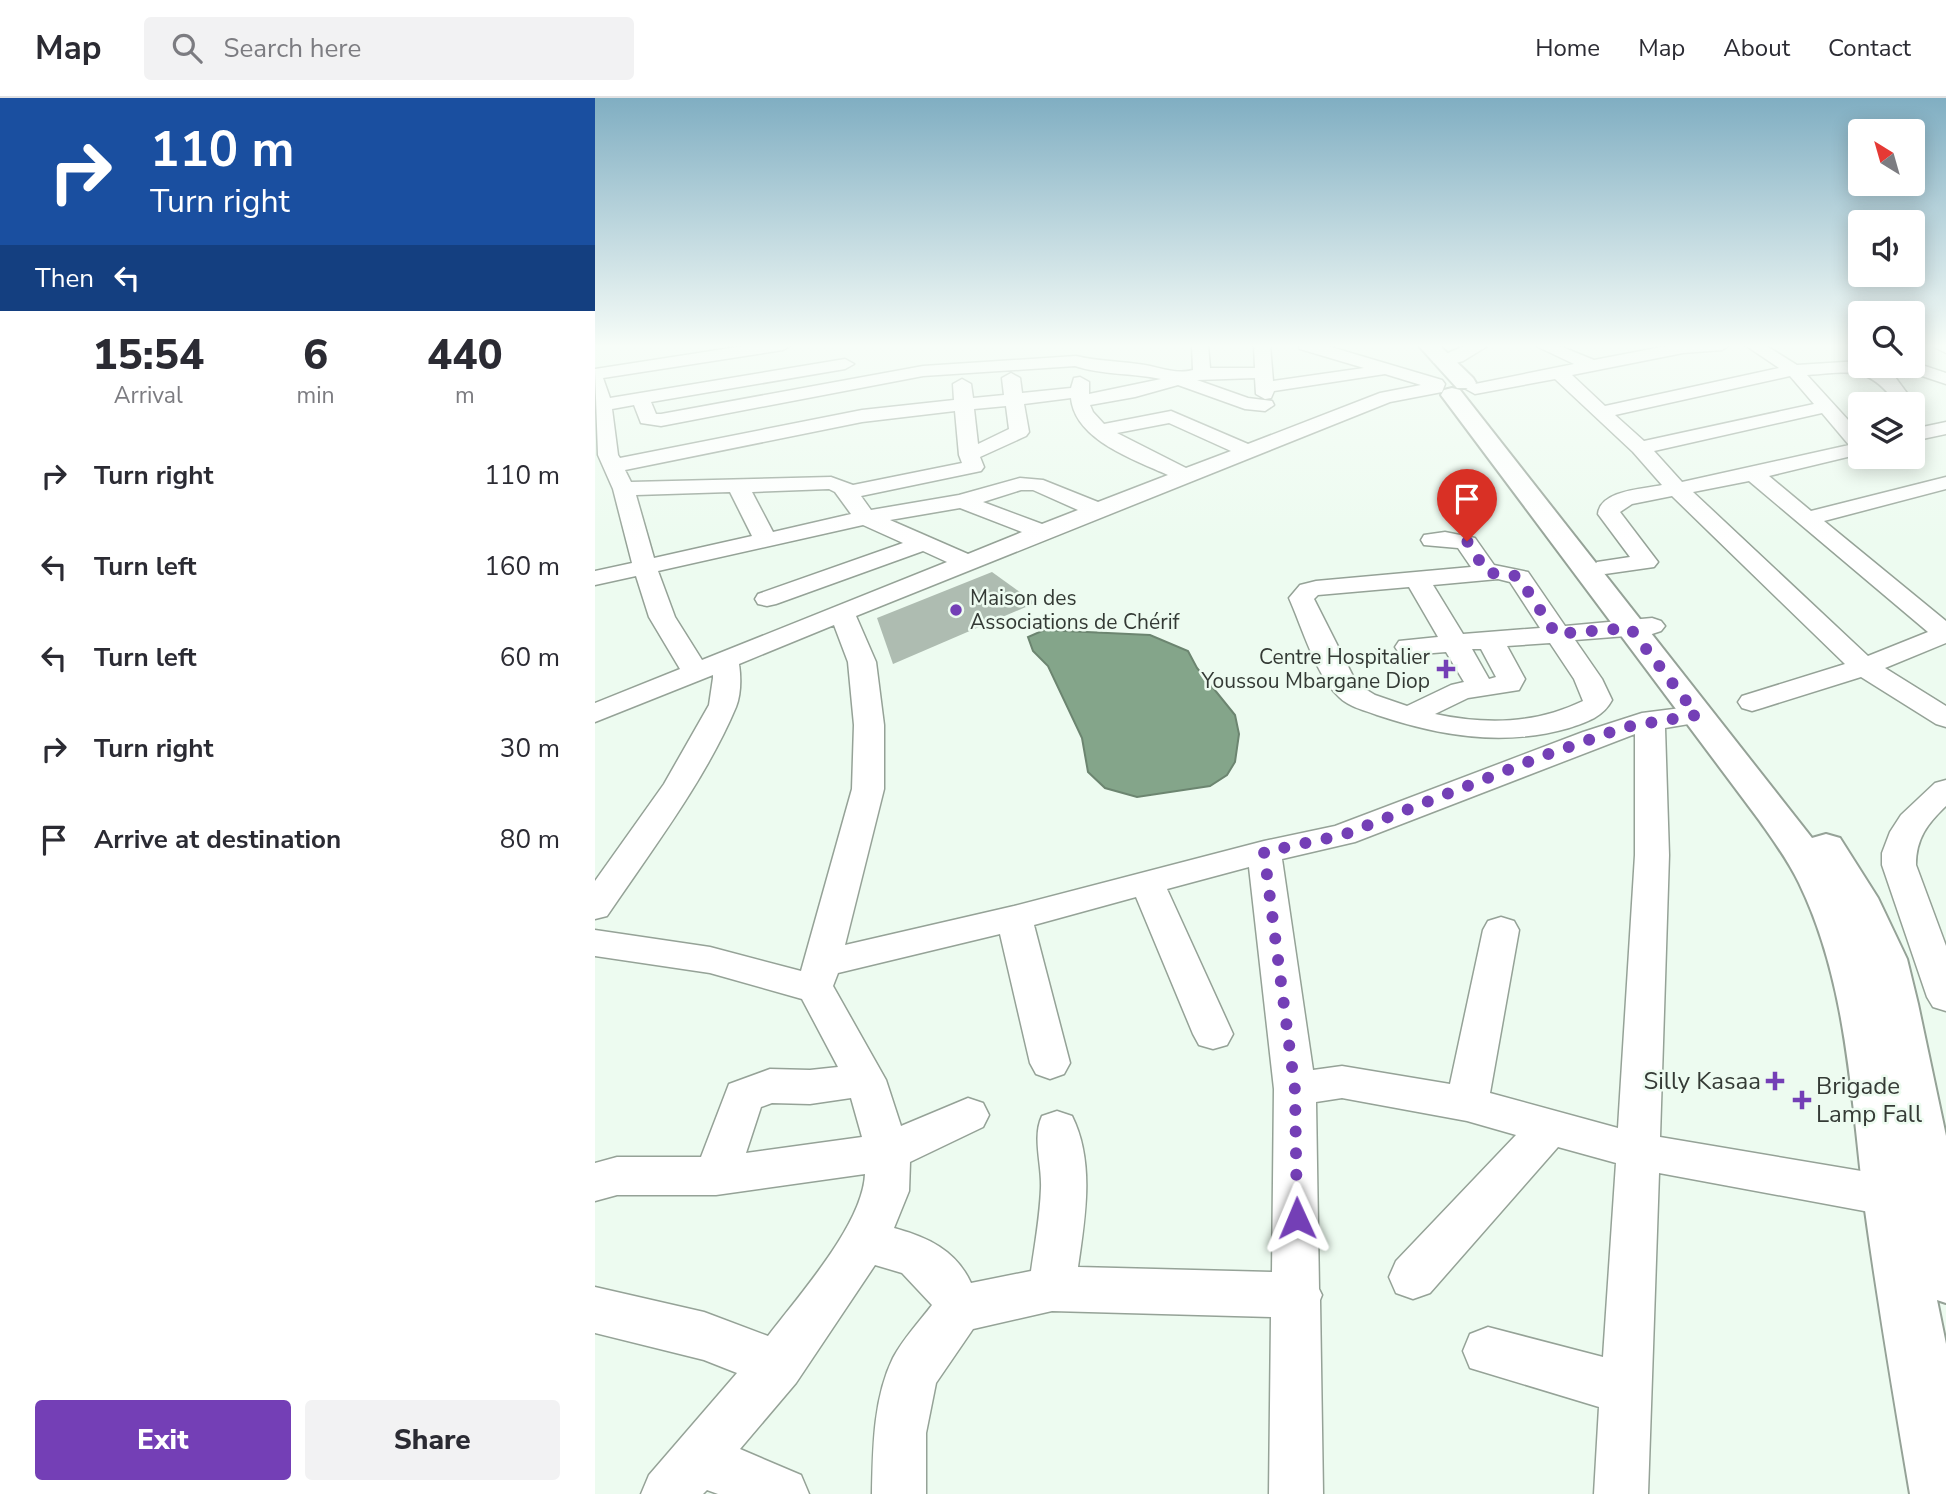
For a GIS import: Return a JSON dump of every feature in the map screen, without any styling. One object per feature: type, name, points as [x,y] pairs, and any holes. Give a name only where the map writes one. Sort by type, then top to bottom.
[{"type":"main road","points":[[1473,410],[1641,627],[1806,818],[1857,898],[1878,943],[1895,1004],[1946,1276]]},
{"type":"main road","points":[[1477,410],[1496,430],[1605,567],[1697,715],[1803,855],[1823,889],[1841,930],[1865,1017],[1877,1082],[1891,1196],[1943,1494]]},
{"type":"street","points":[[645,410],[648,419],[661,420],[713,410]]},
{"type":"street","points":[[859,410],[862,416]]},
{"type":"street","points":[[605,460],[862,416],[913,410]]},
{"type":"street","points":[[967,410],[972,461]]},
{"type":"street","points":[[846,493],[972,461],[1019,432],[1015,410]]},
{"type":"street","points":[[1084,410],[1085,415],[1101,430],[1147,459],[1187,476]]},
{"type":"street","points":[[1101,430],[1186,410]]},
{"type":"street","points":[[1264,410],[1267,424],[1295,434]]},
{"type":"street","points":[[595,713],[1097,510],[1354,410]]},
{"type":"street","points":[[1602,412],[1611,410]]},
{"type":"street","points":[[1640,448],[1809,410]]},
{"type":"street","points":[[1821,410],[1848,435]]},
{"type":"street","points":[[1602,412],[1640,448],[1677,489],[1864,667],[1946,718]]},
{"type":"street","points":[[599,416],[605,460],[624,488],[661,617],[697,672]]},
{"type":"street","points":[[1166,416],[1250,452]]},
{"type":"street","points":[[1925,433],[1946,428]]},
{"type":"street","points":[[1605,567],[1646,562],[1609,514],[1609,509],[1634,496],[1752,474],[1848,449]]},
{"type":"street","points":[[972,461],[998,471],[1020,484]]},
{"type":"street","points":[[1752,474],[1946,634],[1864,667],[1752,702]]},
{"type":"street","points":[[624,488],[831,483],[843,487],[865,518],[968,562]]},
{"type":"street","points":[[1807,519],[1946,483]]},
{"type":"street","points":[[595,578],[865,518],[962,500],[1020,484],[1036,484],[1097,510]]},
{"type":"street","points":[[738,485],[766,541]]},
{"type":"street","points":[[962,500],[1042,532]]},
{"type":"street","points":[[1432,540],[1459,538],[1467,541],[1487,573]]},
{"type":"street","points":[[767,599],[922,544]]},
{"type":"street","points":[[1487,573],[1511,574],[1519,578],[1596,695],[1597,703],[1586,712],[1536,728],[1500,730],[1441,727],[1365,701],[1345,688],[1301,598],[1309,590],[1316,588],[1417,579],[1487,573]]},
{"type":"street","points":[[1417,579],[1481,688]]},
{"type":"street","points":[[684,1477],[778,1365],[865,1241],[887,1191],[888,1152],[866,1080],[818,977],[868,789],[869,725],[862,662],[842,613]]},
{"type":"street","points":[[1409,647],[1641,627]]},
{"type":"street","points":[[1407,717],[1449,695],[1509,684],[1511,679],[1490,640]]},
{"type":"street","points":[[602,889],[679,785],[723,705],[727,678],[725,659]]},
{"type":"street","points":[[595,943],[818,977],[1014,918],[1264,852],[1343,835],[1543,756],[1650,721],[1697,715]]},
{"type":"street","points":[[1621,1494],[1652,855],[1650,721]]},
{"type":"street","points":[[1946,790],[1920,812],[1902,839],[1898,851],[1899,865],[1946,997]]},
{"type":"street","points":[[1264,852],[1295,1090],[1296,1494]]},
{"type":"street","points":[[1147,883],[1213,1034]]},
{"type":"street","points":[[1014,918],[1049,1063]]},
{"type":"street","points":[[1467,1104],[1501,930]]},
{"type":"street","points":[[716,1176],[744,1096],[770,1086],[810,1087],[866,1080]]},
{"type":"street","points":[[1295,1090],[1342,1082],[1467,1104],[1637,1151],[1891,1196]]},
{"type":"street","points":[[595,1182],[617,1176],[716,1176],[888,1152],[968,1115]]},
{"type":"street","points":[[1413,1277],[1550,1127]]},
{"type":"street","points":[[1052,1289],[1064,1185],[1062,1147],[1057,1129]]},
{"type":"street","points":[[865,1241],[917,1256],[949,1288],[958,1309]]},
{"type":"street","points":[[899,1494],[899,1433],[912,1374],[958,1309],[1052,1289],[1297,1294]]},
{"type":"street","points":[[595,1310],[704,1336],[778,1365]]},
{"type":"street","points":[[1488,1351],[1627,1389]]},
{"type":"street","points":[[684,1477],[782,1494]]},
{"type":"shaded area","points":[[1044,630],[1150,635],[1188,651],[1197,668],[1235,715],[1239,734],[1235,762],[1227,775],[1210,786],[1137,797],[1105,788],[1088,772],[1082,738],[1048,666],[1033,651],[1028,637]]},
{"type":"building","name":"Maison des Associations de Chérif","points":[[992,572],[1035,603],[893,664],[877,618]]},
{"type":"place","name":"Maison des Associations de Chérif","points":[[956,610]]},
{"type":"place","name":"Centre Hospitalier Youssou Mbargane Diop","points":[[1446,669]]},
{"type":"place","name":"Silly Kasaa","points":[[1775,1081]]},
{"type":"place","name":"Brigade Lamp Fall","points":[[1802,1100]]},
{"type":"route","points":[[1297,1218],[1295,1090],[1264,852],[1343,835],[1593,737],[1642,722],[1697,715],[1630,628],[1556,634],[1519,578],[1511,574],[1487,573],[1467,541]]}]
